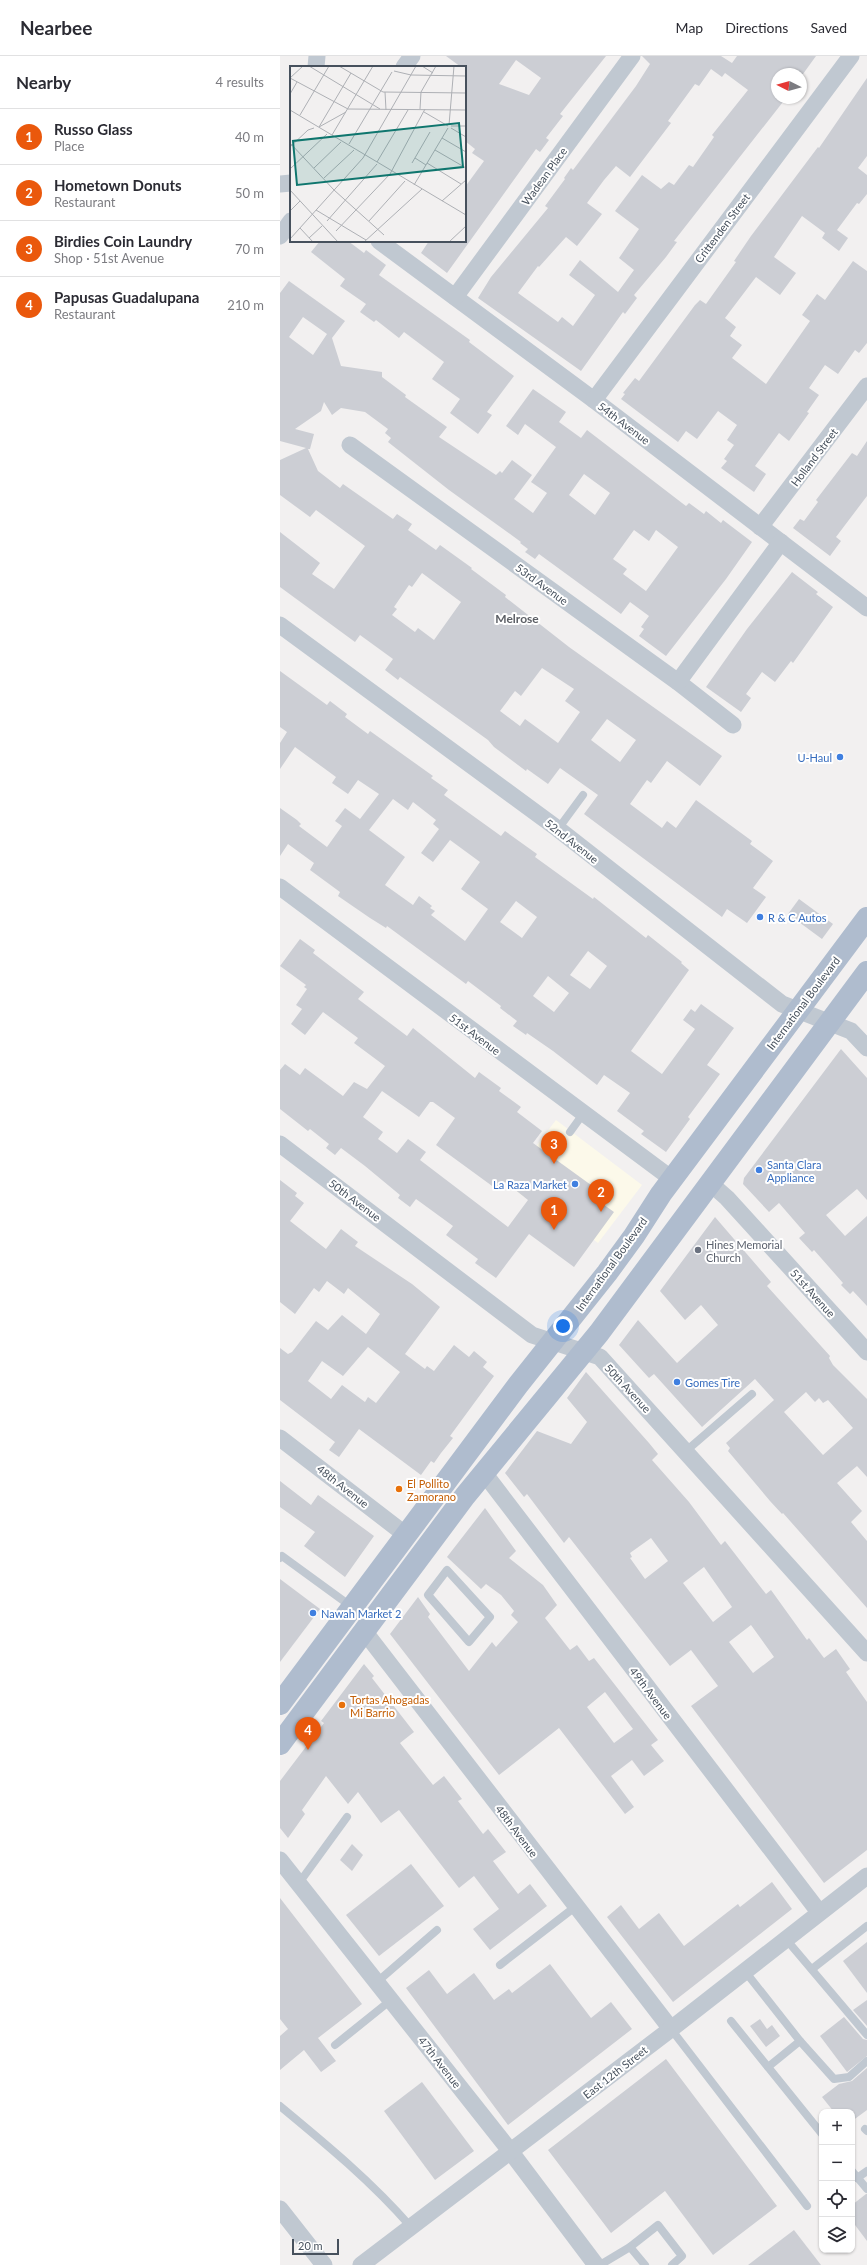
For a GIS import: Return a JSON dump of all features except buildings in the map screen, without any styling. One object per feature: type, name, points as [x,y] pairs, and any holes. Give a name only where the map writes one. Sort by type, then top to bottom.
[{"type":"main road","name":"International Boulevard","points":[[280,1704],[406,1535],[630,1242],[672,1179],[867,918]]},
{"type":"main road","points":[[280,1744],[484,1473],[583,1351],[867,972]]},
{"type":"street","points":[[316,66],[317,56]]},
{"type":"street","points":[[405,66],[412,56]]},
{"type":"street","name":"Wadean Place","points":[[455,297],[632,56]]},
{"type":"street","name":"Crittenden Street","points":[[594,400],[851,56]]},
{"type":"street","points":[[280,184],[290,183]]},
{"type":"street","points":[[280,236],[290,223]]},
{"type":"street","name":"54th Avenue","points":[[380,242],[594,400],[867,608]]},
{"type":"street","name":"Holland Street","points":[[760,527],[867,386]]},
{"type":"street","name":"53rd Avenue","points":[[350,445],[678,682],[733,725]]},
{"type":"street","points":[[678,682],[781,542]]},
{"type":"street","name":"52nd Avenue","points":[[280,625],[558,829],[782,1004],[851,1031],[867,1048]]},
{"type":"street","name":"51st Avenue","points":[[280,887],[672,1179]]},
{"type":"street","name":"50th Avenue","points":[[280,1144],[532,1335],[600,1357],[867,1653]]},
{"type":"street","name":"51st Avenue","points":[[710,1183],[727,1198],[867,1352]]},
{"type":"street","name":"48th Avenue","points":[[280,1438],[406,1535]]},
{"type":"street","name":"49th Avenue","points":[[484,1473],[819,1912]]},
{"type":"street","name":"48th Avenue","points":[[364,1632],[575,1907],[671,2029]]},
{"type":"street","name":"47th Avenue","points":[[280,1860],[511,2152],[596,2265]]},
{"type":"street","name":"East 12th Street","points":[[361,2265],[671,2029],[744,1970],[867,1876]]},
{"type":"street","points":[[280,2209],[324,2265]]},
{"type":"lane","points":[[558,829],[583,795]]},
{"type":"lane","points":[[570,1132],[583,1114]]},
{"type":"lane","points":[[686,1451],[752,1394]]},
{"type":"lane","points":[[280,1558],[282,1556],[352,1607]]},
{"type":"lane","points":[[447,1570],[490,1617],[468,1642],[428,1595],[447,1570]]},
{"type":"lane","points":[[299,1883],[347,1817]]},
{"type":"lane","points":[[500,1965],[575,1907]]},
{"type":"lane","points":[[812,1969],[867,1926]]},
{"type":"lane","points":[[377,1982],[436,1930]]},
{"type":"lane","points":[[785,1938],[867,2035]]},
{"type":"lane","points":[[744,1970],[800,2041],[834,2079],[849,2077],[867,2061]]},
{"type":"lane","points":[[335,2045],[391,2000]]},
{"type":"lane","points":[[731,2021],[819,2130]]},
{"type":"lane","points":[[671,2029],[807,2206]]},
{"type":"lane","points":[[768,2067],[800,2041]]},
{"type":"lane","points":[[280,2106],[329,2146],[396,2210],[411,2227]]},
{"type":"lane","points":[[867,2171],[855,2174],[867,2189]]},
{"type":"lane","points":[[600,2265],[630,2247],[658,2225],[682,2256],[672,2265]]},
{"type":"lane","points":[[630,2247],[645,2265]]},
{"type":"shaded area","points":[[556,1120],[642,1185],[598,1243],[529,1191],[524,1197],[507,1184]]},
{"type":"place","name":"U-Haul","points":[[840,757]]},
{"type":"place","name":"R & C Autos","points":[[760,917]]},
{"type":"place","name":"Birdies Coin Laundry","points":[[554,1164]]},
{"type":"place","name":"Santa Clara Appliance","points":[[759,1170]]},
{"type":"place","name":"La Raza Market","points":[[575,1184]]},
{"type":"place","name":"Hometown Donuts","points":[[601,1212]]},
{"type":"place","name":"Russo Glass","points":[[554,1230]]},
{"type":"place","name":"Hines Memorial Church","points":[[698,1250]]},
{"type":"place","name":"Gomes Tire","points":[[677,1382]]},
{"type":"place","name":"El Pollito Zamorano","points":[[399,1489]]},
{"type":"place","name":"Nawah Market 2","points":[[313,1613]]},
{"type":"place","name":"Tortas Ahogadas Mi Barrio","points":[[342,1705]]},
{"type":"place","name":"Papusas Guadalupana","points":[[308,1750]]},
{"type":"district","name":"Melrose","points":[[517,618]]}]
